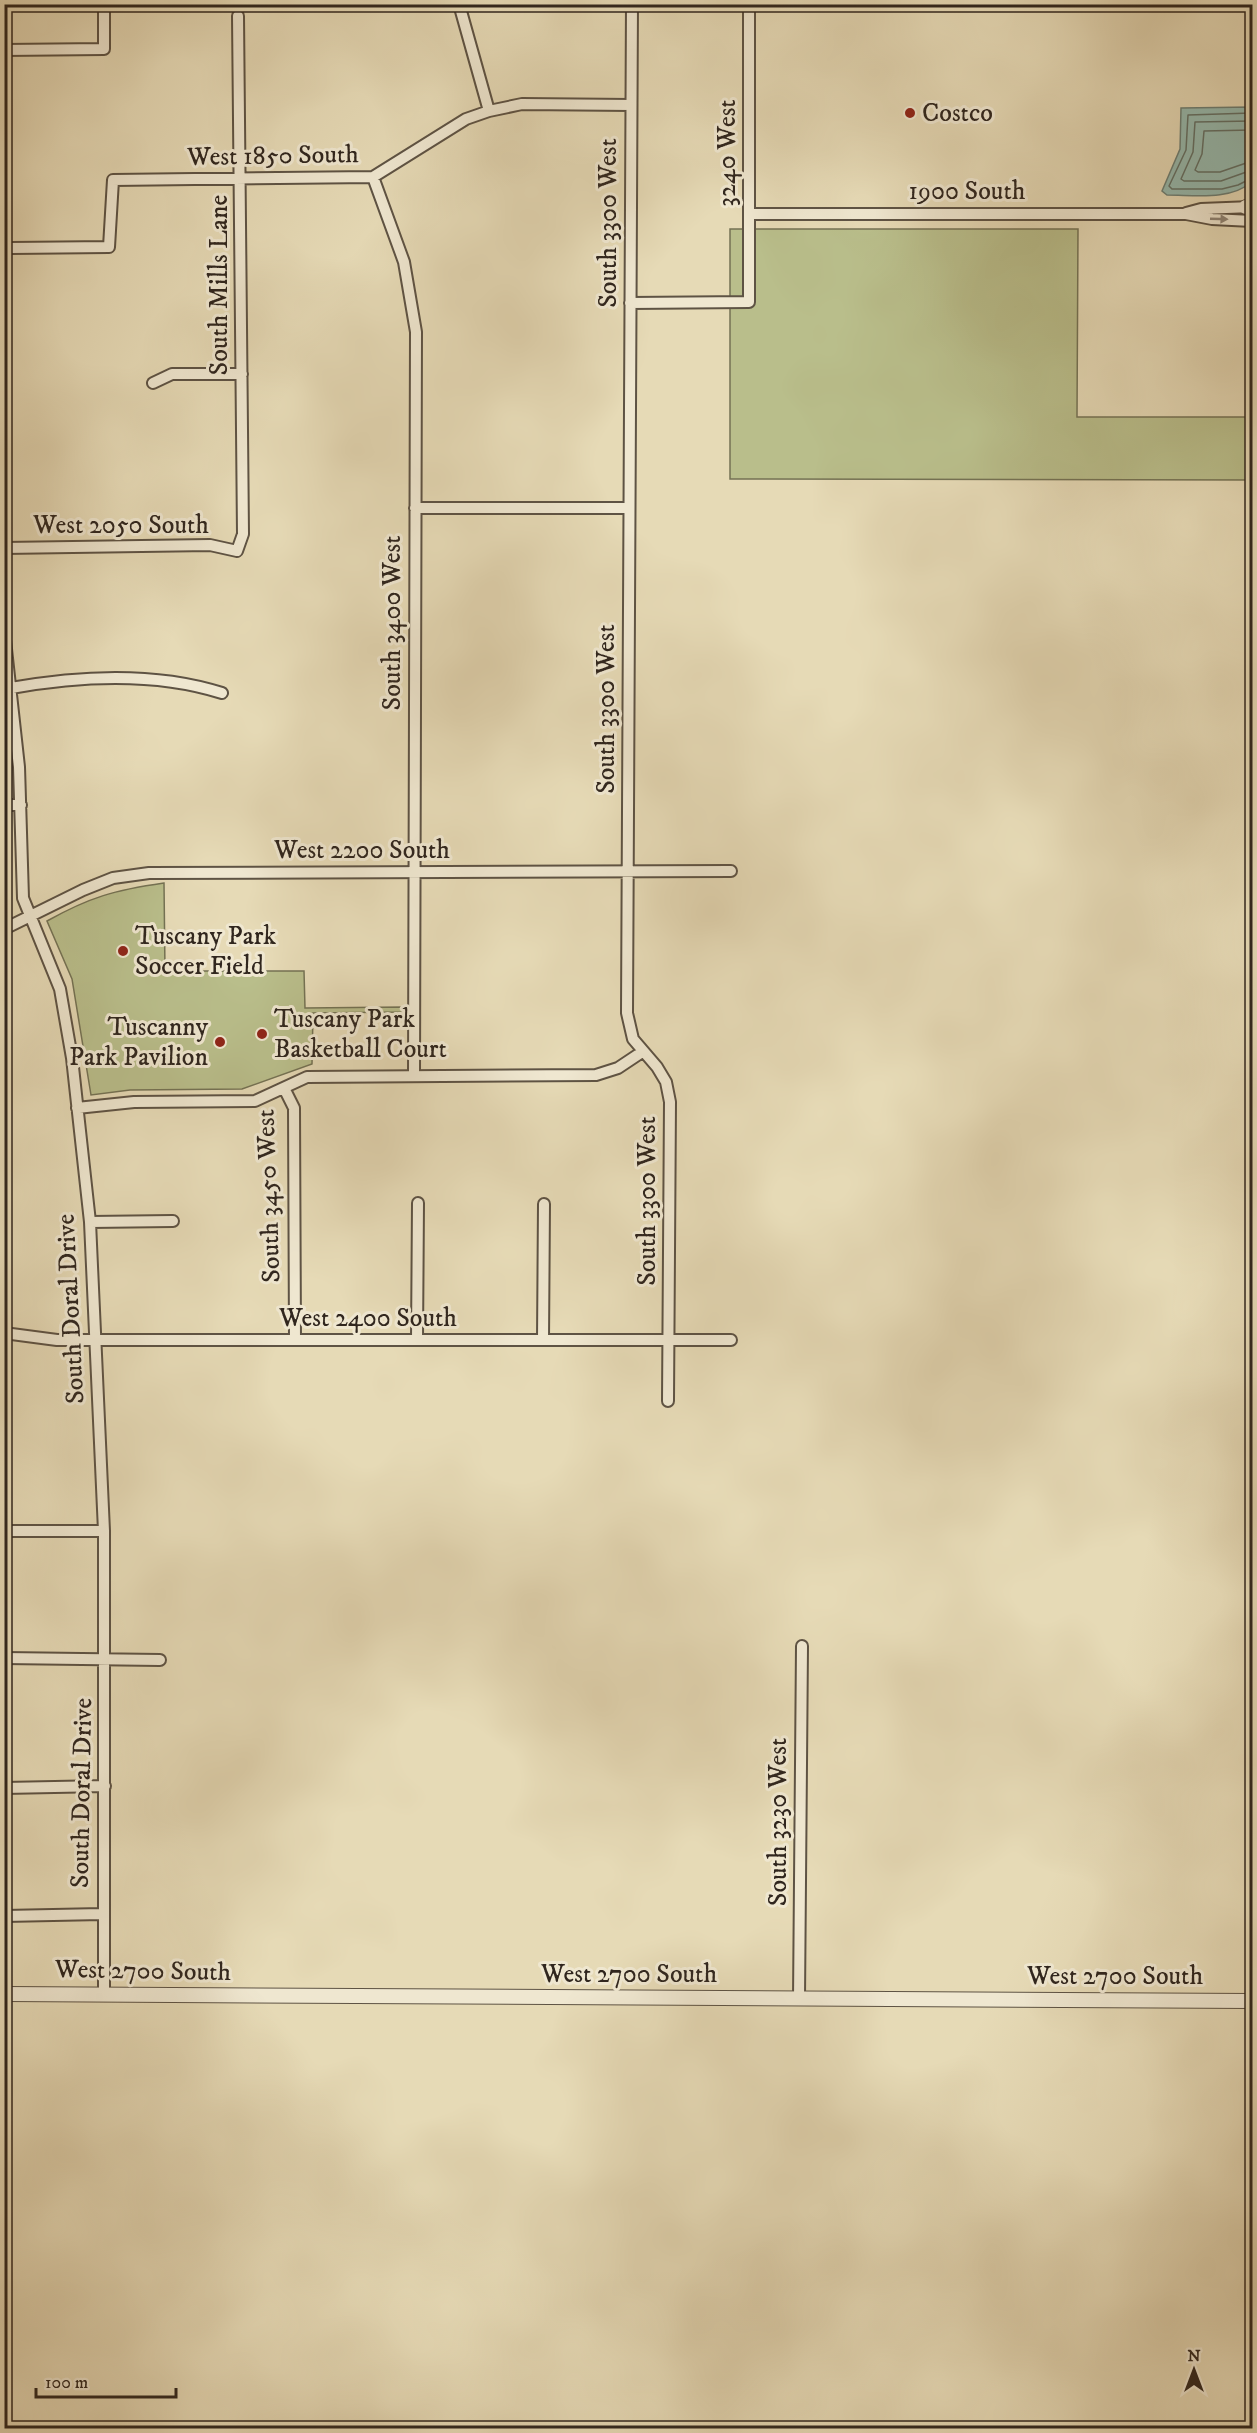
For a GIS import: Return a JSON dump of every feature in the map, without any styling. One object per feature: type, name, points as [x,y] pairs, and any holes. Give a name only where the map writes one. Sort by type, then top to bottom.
[{"type":"street","points":[[4,50],[104,49],[104,4]]},
{"type":"street","points":[[459,4],[489,111]]},
{"type":"street","name":"South 3300 West","points":[[632,4],[627,1013],[633,1039],[657,1067],[666,1082],[670,1102],[668,1401]]},
{"type":"street","name":"3240 West","points":[[630,303],[749,302],[749,4]]},
{"type":"street","name":"South Mills Lane","points":[[237,551],[243,534],[238,16]]},
{"type":"street","name":"West 1850 South","points":[[11,248],[109,247],[112,180],[373,177],[466,119],[489,111],[522,104],[631,105]]},
{"type":"street","name":"South 3400 West","points":[[373,177],[404,262],[412,295],[416,332],[414,1076]]},
{"type":"street","points":[[1186,213],[1202,208],[1250,206]]},
{"type":"street","points":[[1186,213],[1212,219],[1252,221]]},
{"type":"street","name":"1900 South","points":[[749,214],[1186,213]]},
{"type":"street","points":[[153,383],[172,374],[242,374]]},
{"type":"street","points":[[415,508],[629,508]]},
{"type":"street","name":"West 2050 South","points":[[4,548],[210,545],[237,551]]},
{"type":"street","name":"South Doral Drive","points":[[4,632],[21,805],[23,898],[60,989],[90,1222],[104,1531],[106,1659],[102,1914],[104,1993]]},
{"type":"street","points":[[11,688],[58,680],[162,681],[222,693]]},
{"type":"street","points":[[4,805],[21,805]]},
{"type":"street","name":"West 2200 South","points":[[4,929],[113,878],[149,873],[731,871]]},
{"type":"street","points":[[77,1108],[134,1102],[255,1101],[307,1077],[596,1075],[618,1068],[642,1052]]},
{"type":"street","name":"South 3450 West","points":[[284,1088],[294,1108],[295,1340]]},
{"type":"street","points":[[417,1340],[418,1203]]},
{"type":"street","points":[[543,1340],[544,1204]]},
{"type":"street","points":[[90,1222],[173,1221]]},
{"type":"street","name":"West 2400 South","points":[[4,1334],[57,1340],[731,1340]]},
{"type":"street","points":[[4,1531],[104,1531]]},
{"type":"street","name":"South 3230 West","points":[[799,1999],[802,1646]]},
{"type":"street","points":[[4,1658],[160,1660]]},
{"type":"street","points":[[4,1788],[105,1786]]},
{"type":"street","points":[[4,1916],[102,1914]]},
{"type":"street","name":"West 2700 South","points":[[4,1994],[1252,2001]]},
{"type":"green space","points":[[730,229],[1078,229],[1077,417],[1252,417],[1252,480],[730,479]]},
{"type":"green space","points":[[164,883],[165,971],[304,971],[305,1008],[403,1007],[403,1012],[313,1013],[312,1064],[242,1089],[130,1090],[91,1095],[72,979],[47,921],[103,896]]},
{"type":"water","points":[[1252,107],[1252,182],[1233,192],[1211,196],[1167,195],[1162,191],[1180,149],[1181,108]]},
{"type":"place","name":"Costco","points":[[910,113]]},
{"type":"place","name":"Tuscany Park Soccer Field","points":[[123,951]]},
{"type":"place","name":"Tuscany Park Basketball Court","points":[[262,1034]]},
{"type":"place","name":"Tuscanny Park Pavilion","points":[[220,1042]]}]
